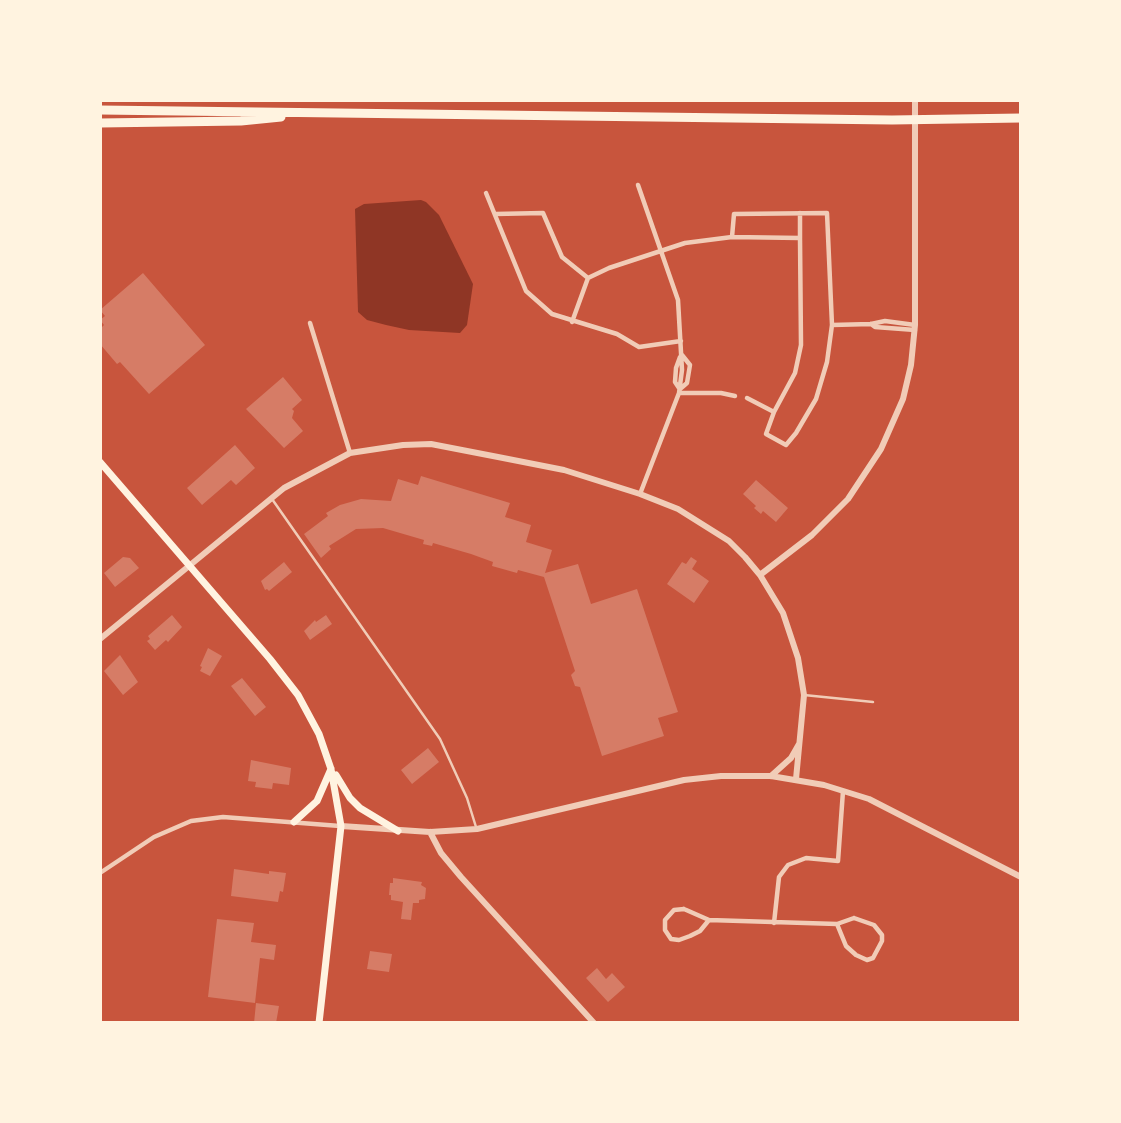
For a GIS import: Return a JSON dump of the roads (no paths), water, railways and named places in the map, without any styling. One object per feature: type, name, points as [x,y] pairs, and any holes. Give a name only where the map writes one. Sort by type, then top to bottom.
[{"type":"highway","points":[[100,110],[892,120],[1021,118]]},
{"type":"highway","points":[[100,123],[241,121],[300,113]]},
{"type":"main road","points":[[100,462],[271,659],[298,695],[319,734],[331,769],[341,826],[319,1023]]},
{"type":"main road","points":[[294,822],[317,801],[331,769]]},
{"type":"main road","points":[[331,769],[360,808],[398,831]]},
{"type":"street","points":[[760,575],[823,526],[848,499],[869,471],[890,432],[903,399],[911,365],[915,328],[915,100]]},
{"type":"street","points":[[638,185],[678,300],[681,354],[675,382],[679,391]]},
{"type":"street","points":[[486,193],[526,291],[552,314],[617,334],[639,347],[681,341]]},
{"type":"street","points":[[495,214],[543,213],[562,257],[588,278]]},
{"type":"street","points":[[732,237],[734,214],[800,213],[827,213],[832,325],[827,362],[816,399],[786,445],[766,434],[774,412],[795,373],[801,345],[800,213]]},
{"type":"street","points":[[572,322],[588,278],[661,250],[685,243],[732,237],[800,238]]},
{"type":"street","points":[[310,324],[350,453]]},
{"type":"street","points":[[832,325],[871,324],[875,327],[915,328]]},
{"type":"street","points":[[640,494],[679,391],[687,383],[690,365],[681,354]]},
{"type":"street","points":[[678,375],[688,377]]},
{"type":"street","points":[[679,391],[735,396]]},
{"type":"street","points":[[747,398],[774,412]]},
{"type":"street","points":[[100,639],[285,488],[350,453],[431,444],[564,470],[678,509],[729,541],[760,575],[783,613],[792,636],[804,695],[796,779]]},
{"type":"street","points":[[771,776],[791,758],[801,739]]},
{"type":"street","points":[[100,873],[154,837],[191,821],[223,817],[398,831],[477,829],[684,780],[721,776],[771,776],[843,790],[905,816],[1021,877]]},
{"type":"street","points":[[774,923],[779,877],[788,865],[806,858],[838,861],[843,790]]},
{"type":"street","points":[[430,832],[441,853],[461,877],[594,1023]]},
{"type":"street","points":[[709,920],[700,930],[679,940],[671,939],[665,930],[665,920],[674,911],[684,909],[709,920],[837,925],[854,918],[878,928],[883,941],[873,958],[867,960],[850,951],[837,925]]},
{"type":"lane","points":[[272,499],[440,739],[465,793],[477,829]]},
{"type":"lane","points":[[804,695],[873,702]]}]
